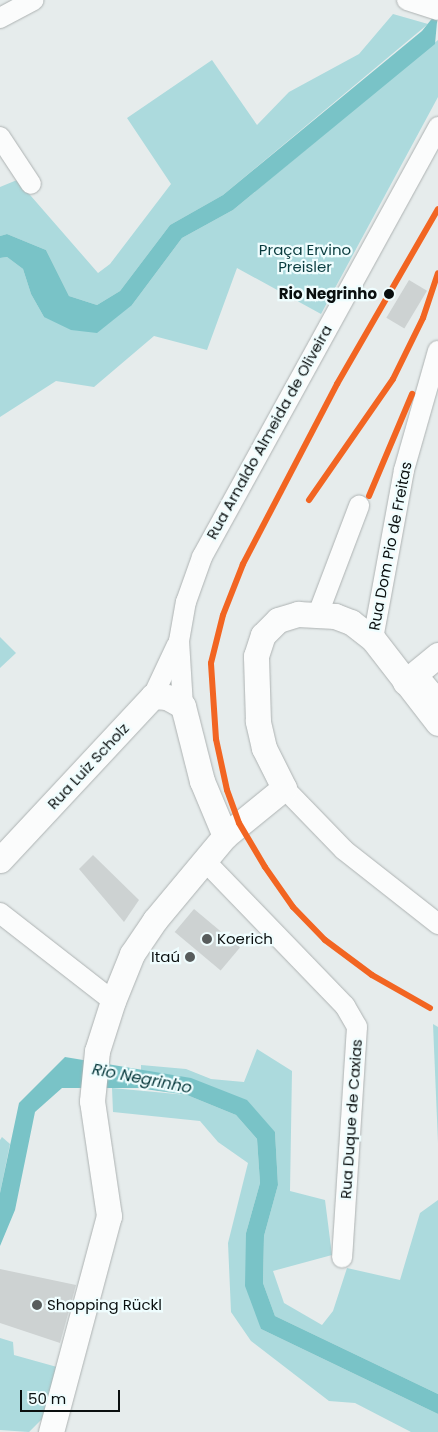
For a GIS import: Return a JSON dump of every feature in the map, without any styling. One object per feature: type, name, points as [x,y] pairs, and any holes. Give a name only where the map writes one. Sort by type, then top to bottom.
[{"type":"main road","points":[[52,1432],[109,1216],[92,1101],[97,1051],[113,1001],[141,939],[204,860],[225,836],[284,788],[264,748],[258,721],[256,656],[263,635],[278,620],[318,614],[352,622],[373,639]]},
{"type":"main road","name":"Rua Dom Pio de Freitas","points":[[373,639],[411,677],[438,723]]},
{"type":"main road","points":[[411,677],[438,656]]},
{"type":"main road","points":[[153,696],[167,697],[183,706]]},
{"type":"main road","name":"Rua Luiz Scholz","points":[[0,860],[153,696]]},
{"type":"main road","name":"Rua Arnaldo Almeida de Oliveira","points":[[183,706],[202,781],[225,836]]},
{"type":"street","points":[[0,18],[34,0]]},
{"type":"street","points":[[413,2],[438,10]]},
{"type":"street","name":"Rua Arnaldo Almeida de Oliveira","points":[[183,706],[179,641],[186,602],[215,530],[438,127]]},
{"type":"street","points":[[0,137],[31,184]]},
{"type":"street","name":"Rua Dom Pio de Freitas","points":[[373,639],[404,470],[438,351]]},
{"type":"street","points":[[318,614],[359,506]]},
{"type":"street","name":"Rua Arnaldo Almeida de Oliveira","points":[[153,696],[179,641]]},
{"type":"street","points":[[411,677],[438,699]]},
{"type":"street","points":[[284,788],[344,850],[438,924]]},
{"type":"street","name":"Rua Duque de Caxias","points":[[204,860],[345,1006],[357,1027],[342,1258]]},
{"type":"street","points":[[0,913],[113,1001]]},
{"type":"green space","points":[[393,14],[428,24],[223,195],[170,225],[120,291],[97,305],[69,296],[46,250],[7,234],[0,236],[0,187],[17,180],[98,273],[110,264],[171,184],[127,118],[212,60],[257,125],[289,92],[359,54]]},
{"type":"green space","name":"Praça Ervino Preisler","points":[[438,40],[438,97],[321,314],[237,268],[207,350],[154,336],[94,387],[56,381],[0,417],[0,258],[7,257],[23,269],[31,294],[44,317],[132,305],[182,238],[233,210]]},
{"type":"green space","points":[[0,637],[16,653],[0,668]]},
{"type":"green space","points":[[433,1024],[438,1027],[438,1143]]},
{"type":"green space","points":[[257,1049],[292,1071],[290,1191],[325,1200],[332,1255],[273,1271],[284,1303],[322,1325],[333,1311],[347,1268],[400,1280],[420,1213],[438,1200],[438,1394],[275,1316],[263,1283],[264,1236],[278,1185],[275,1132],[141,1071],[141,1065],[186,1069],[211,1079],[244,1082]]},
{"type":"green space","points":[[112,1088],[187,1095],[236,1115],[257,1139],[260,1183],[246,1233],[261,1329],[438,1414],[438,1432],[411,1432],[355,1403],[329,1401],[251,1341],[231,1312],[228,1243],[248,1163],[218,1142],[200,1121],[113,1112]]},
{"type":"green space","points":[[2,1137],[10,1144],[0,1193],[0,1140]]},
{"type":"green space","points":[[0,1338],[13,1342],[14,1355],[57,1367],[44,1417],[29,1432],[0,1430]]},
{"type":"water","points":[[438,11],[435,44],[233,210],[182,238],[132,305],[97,333],[71,330],[44,317],[31,294],[23,269],[7,257],[0,258],[0,236],[7,234],[46,250],[69,296],[97,305],[120,291],[170,225],[223,195],[422,31]]},
{"type":"water","points":[[65,1057],[191,1078],[247,1100],[275,1132],[278,1185],[264,1236],[263,1283],[275,1316],[438,1394],[438,1414],[261,1329],[245,1286],[246,1233],[260,1183],[257,1139],[236,1115],[187,1095],[138,1088],[62,1088],[35,1112],[15,1210],[0,1246],[0,1193],[19,1103]]},
{"type":"building","points":[[409,280],[427,291],[404,329],[386,318]]},
{"type":"building","points":[[93,855],[139,900],[124,922],[79,869]]},
{"type":"building","name":"Koerich","points":[[194,909],[240,948],[221,971],[175,932]]},
{"type":"building","name":"Shopping Rückl","points":[[0,1269],[76,1285],[60,1343],[0,1323]]},
{"type":"transit line","points":[[430,1008],[372,975],[325,940],[293,907],[265,867],[239,823],[227,790],[216,739],[211,663],[223,615],[243,564],[337,384],[438,209]]},
{"type":"transit line","points":[[309,500],[393,379],[423,318],[438,273]]},
{"type":"transit line","points":[[369,496],[412,394]]},
{"type":"place","name":"Rio Negrinho","points":[[389,294]]},
{"type":"place","name":"Koerich","points":[[207,939]]},
{"type":"place","name":"Itaú","points":[[190,957]]},
{"type":"place","name":"Shopping Rückl","points":[[37,1305]]}]
